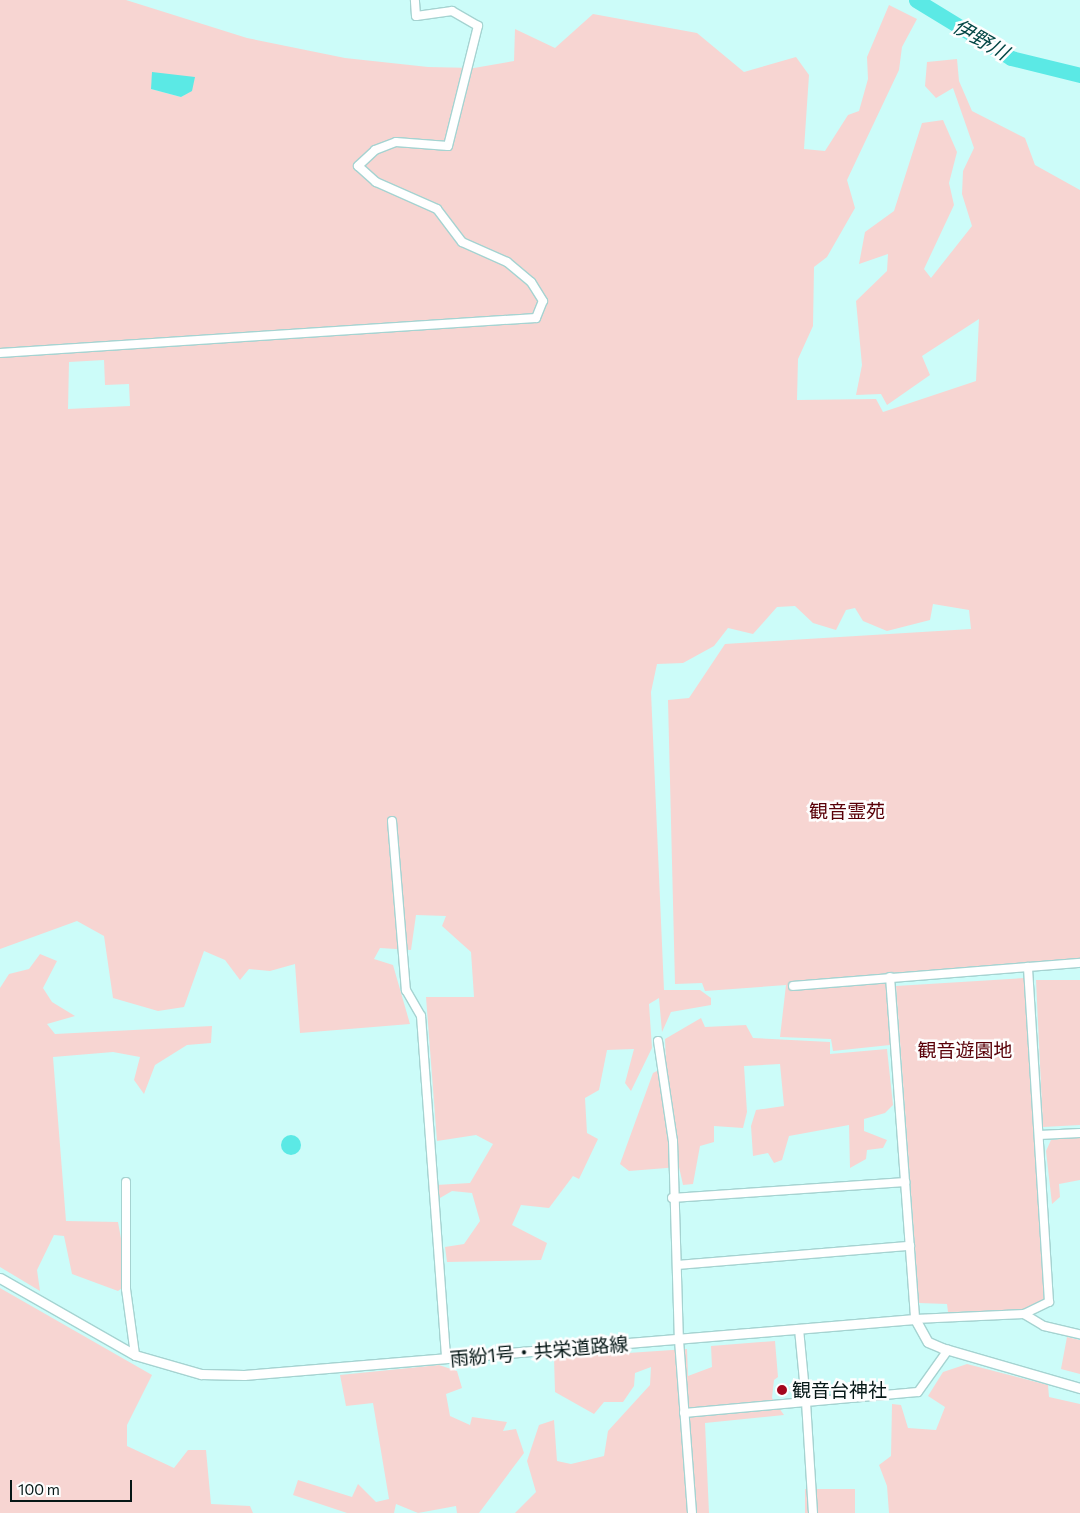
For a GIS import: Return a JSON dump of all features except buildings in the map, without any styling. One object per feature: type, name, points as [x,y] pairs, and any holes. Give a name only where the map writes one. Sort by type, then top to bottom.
[{"type":"street","points":[[0,353],[536,318],[543,301],[531,282],[507,262],[462,242],[436,209],[376,182],[358,166],[368,154],[396,142],[448,146],[478,26],[452,11],[416,16],[415,0]]},
{"type":"street","points":[[392,821],[406,990],[421,1016],[446,1358]]},
{"type":"street","points":[[793,986],[1080,963]]},
{"type":"street","points":[[915,1320],[1024,1314],[1049,1302],[1028,967]]},
{"type":"street","points":[[890,977],[915,1320],[928,1342],[948,1350],[1080,1388]]},
{"type":"street","points":[[658,1041],[670,1114],[679,1340],[692,1513]]},
{"type":"street","points":[[1038,1135],[1080,1132]]},
{"type":"street","points":[[126,1182],[126,1289],[135,1355]]},
{"type":"street","points":[[672,1198],[905,1182]]},
{"type":"street","points":[[677,1265],[910,1246]]},
{"type":"street","name":"雨紛1号・共栄道路線","points":[[0,1278],[135,1355],[170,1368],[215,1375],[915,1320]]},
{"type":"street","points":[[1024,1314],[1044,1326],[1080,1334]]},
{"type":"street","points":[[800,1329],[813,1513]]},
{"type":"street","points":[[684,1413],[918,1392],[948,1350]]},
{"type":"green space","name":"観音霊苑","points":[[0,0],[126,0],[247,38],[345,58],[428,67],[474,68],[514,61],[515,29],[555,48],[593,14],[697,33],[744,72],[796,57],[809,75],[804,149],[825,151],[848,115],[859,111],[868,79],[867,57],[889,5],[917,19],[902,47],[899,70],[847,180],[855,208],[827,257],[814,267],[813,326],[798,359],[797,400],[876,399],[883,412],[976,381],[979,319],[922,356],[930,375],[887,405],[881,394],[856,395],[862,365],[856,301],[887,271],[888,254],[859,264],[865,232],[894,211],[922,123],[943,120],[957,152],[949,183],[954,205],[924,269],[931,278],[972,226],[962,194],[963,171],[974,148],[953,88],[936,98],[925,86],[927,62],[957,59],[959,81],[972,111],[1025,138],[1035,165],[1080,190],[1080,968],[886,982],[890,1045],[833,1051],[831,1039],[780,1037],[786,985],[705,991],[702,983],[675,984],[668,700],[689,698],[725,644],[971,629],[969,610],[933,604],[930,620],[887,631],[863,621],[855,608],[846,610],[836,630],[813,623],[795,606],[777,607],[753,634],[728,628],[714,646],[683,663],[657,664],[651,692],[664,990],[700,990],[711,998],[711,1005],[671,1012],[662,1032],[659,998],[649,1004],[652,1048],[631,1091],[625,1083],[634,1049],[607,1050],[599,1090],[585,1098],[587,1133],[598,1139],[579,1179],[573,1176],[549,1208],[521,1205],[512,1225],[547,1243],[541,1260],[447,1262],[445,1247],[464,1244],[480,1221],[472,1193],[452,1191],[440,1198],[436,1185],[470,1183],[493,1144],[476,1135],[437,1141],[426,997],[474,997],[471,952],[442,926],[446,916],[416,915],[411,950],[380,948],[374,959],[393,965],[410,1024],[300,1033],[295,964],[270,971],[249,969],[240,980],[225,960],[204,951],[184,1007],[158,1011],[113,998],[104,936],[77,921],[0,949]],"holes":[[[151,89],[192,90],[181,97]],[[104,360],[105,385],[129,384],[130,406],[68,409],[69,362]]]},
{"type":"green space","points":[[40,954],[57,961],[43,988],[52,1002],[75,1016],[47,1024],[55,1034],[212,1026],[211,1043],[187,1045],[155,1065],[144,1094],[134,1080],[140,1057],[113,1052],[53,1057],[66,1221],[118,1222],[129,1283],[118,1291],[72,1274],[64,1236],[54,1235],[37,1270],[40,1291],[0,1267],[0,988],[9,974],[29,969]]},
{"type":"green space","name":"観音遊園地","points":[[1024,978],[1046,1300],[1023,1311],[948,1312],[947,1304],[919,1303],[896,986]]},
{"type":"green space","points":[[1036,980],[1080,980],[1080,1125],[1043,1127]]},
{"type":"green space","points":[[701,1018],[705,1027],[746,1025],[753,1038],[830,1042],[830,1054],[887,1049],[893,1105],[885,1113],[864,1119],[864,1131],[887,1140],[883,1148],[867,1150],[866,1159],[850,1168],[849,1125],[789,1136],[782,1160],[774,1163],[768,1153],[753,1156],[751,1126],[756,1110],[784,1106],[780,1064],[744,1066],[747,1112],[743,1128],[714,1126],[714,1142],[700,1146],[693,1184],[683,1185],[679,1167],[629,1171],[620,1164],[653,1073],[659,1070],[668,1111],[665,1039]]},
{"type":"green space","points":[[1080,1137],[1080,1180],[1059,1184],[1060,1197],[1052,1204],[1046,1151],[1051,1140]]},
{"type":"green space","points":[[0,1288],[152,1375],[127,1425],[127,1446],[174,1468],[188,1450],[206,1450],[211,1504],[250,1506],[253,1513],[0,1513]]},
{"type":"green space","points":[[1067,1337],[1080,1340],[1080,1374],[1061,1369]]},
{"type":"green space","points":[[775,1341],[778,1377],[774,1380],[772,1398],[784,1415],[705,1423],[709,1513],[515,1513],[536,1492],[527,1461],[539,1425],[554,1420],[557,1461],[571,1464],[604,1456],[608,1431],[650,1385],[651,1367],[635,1373],[634,1386],[623,1402],[604,1402],[594,1414],[555,1392],[554,1358],[687,1349],[688,1376],[712,1367],[711,1346]]},
{"type":"green space","points":[[967,1364],[1048,1385],[1049,1397],[1080,1404],[1080,1513],[889,1513],[887,1486],[879,1465],[891,1456],[892,1404],[901,1405],[908,1428],[936,1430],[945,1407],[928,1396],[943,1372]]},
{"type":"green space","points":[[439,1365],[457,1371],[462,1388],[446,1394],[450,1416],[470,1425],[472,1417],[507,1422],[503,1431],[516,1429],[524,1453],[479,1513],[457,1513],[456,1506],[418,1513],[396,1504],[394,1513],[347,1513],[293,1495],[298,1480],[352,1497],[358,1484],[376,1502],[389,1499],[373,1403],[346,1406],[340,1375]]},
{"type":"green space","points":[[805,1489],[855,1489],[855,1513],[805,1513]]},
{"type":"water","points":[[152,72],[195,77],[192,91],[181,97],[151,89]]},
{"type":"water","points":[[287,1135],[295,1135],[301,1141],[301,1149],[295,1155],[287,1155],[281,1149],[281,1141]]},
{"type":"waterway","name":"伊野川","points":[[916,0],[1011,58],[1080,75]]},
{"type":"place","name":"観音台神社","points":[[782,1390]]}]
